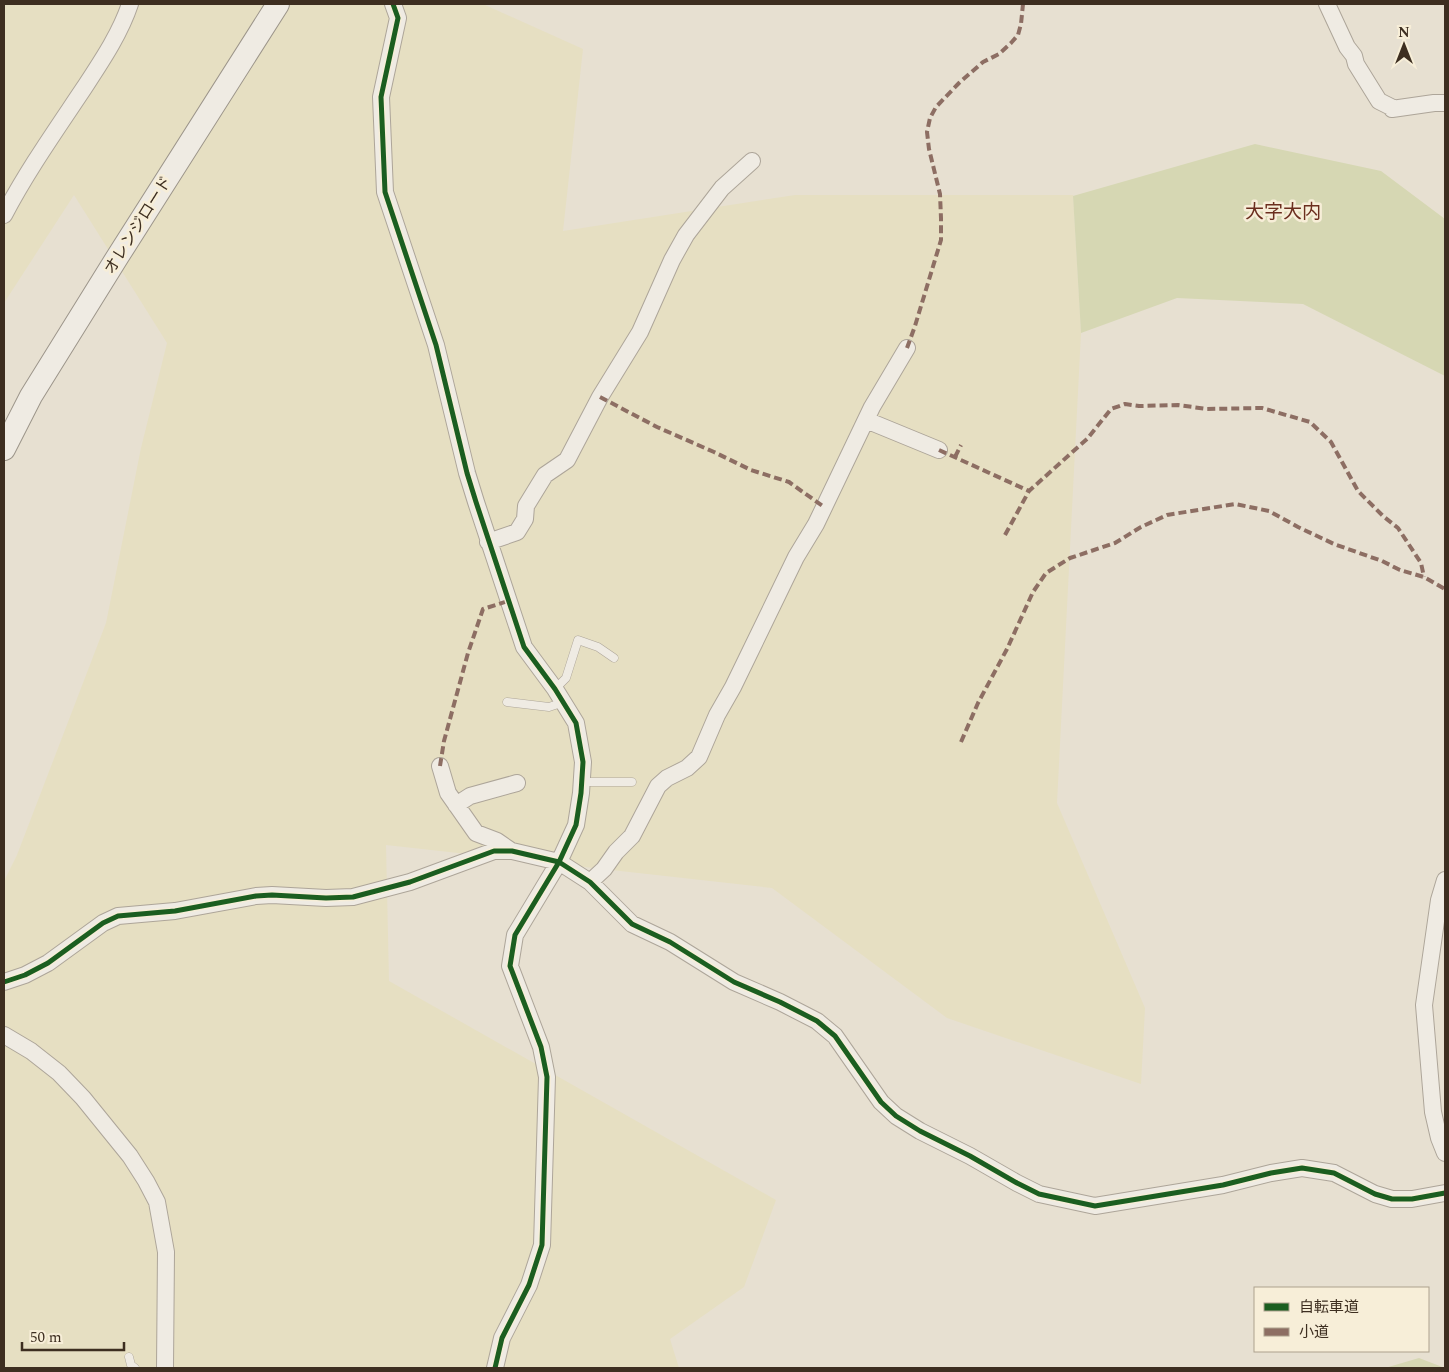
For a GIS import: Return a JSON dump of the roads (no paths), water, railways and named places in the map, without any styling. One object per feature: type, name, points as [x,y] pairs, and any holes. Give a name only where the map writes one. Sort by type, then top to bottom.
[{"type":"street","points":[[4,216],[18,189],[102,60],[125,19],[130,4]]},
{"type":"street","name":"オレンジロード","points":[[4,449],[31,396],[278,4]]},
{"type":"street","points":[[393,4],[398,18],[381,96],[385,192],[436,345],[467,473],[488,542],[524,647],[560,696],[576,723],[583,762],[576,825],[559,862],[515,935],[510,966],[541,1047],[547,1077],[542,1245],[529,1285],[502,1338],[495,1368]]},
{"type":"street","points":[[1327,4],[1354,56],[1356,64],[1379,101],[1392,109],[1445,103]]},
{"type":"street","points":[[488,542],[517,532],[524,519],[526,506],[545,475],[567,460],[600,397],[640,332],[672,260],[686,235],[722,188],[752,161]]},
{"type":"street","points":[[590,882],[632,836],[658,786],[667,778],[687,768],[698,757],[717,715],[733,687],[796,557],[816,524],[866,420],[907,348]]},
{"type":"street","points":[[866,420],[939,450]]},
{"type":"street","points":[[440,766],[448,793],[476,833],[497,841],[512,851]]},
{"type":"street","points":[[456,805],[470,796],[517,782]]},
{"type":"street","points":[[4,982],[25,975],[48,963],[103,923],[118,916],[175,911],[256,896],[353,897],[410,882],[494,851],[512,851],[559,862],[590,882],[632,924],[670,942],[734,982],[817,1021],[835,1036],[882,1102],[896,1116],[920,1131],[1039,1194],[1095,1206],[1223,1185],[1271,1173],[1302,1168],[1334,1173],[1375,1194],[1392,1199],[1412,1199],[1445,1193]]},
{"type":"street","points":[[1445,880],[1439,900],[1424,1005],[1433,1112],[1439,1138],[1445,1153]]},
{"type":"street","points":[[4,1035],[31,1051],[59,1073],[83,1098],[130,1156],[157,1202],[166,1252],[166,1368]]},
{"type":"lane","points":[[507,702],[549,707],[560,696],[578,640],[598,647],[614,658]]},
{"type":"lane","points":[[582,782],[632,782]]},
{"type":"lane","points":[[130,1356],[131,1365],[135,1368]]},
{"type":"district","name":"大字大内","points":[[1283,212]]}]
